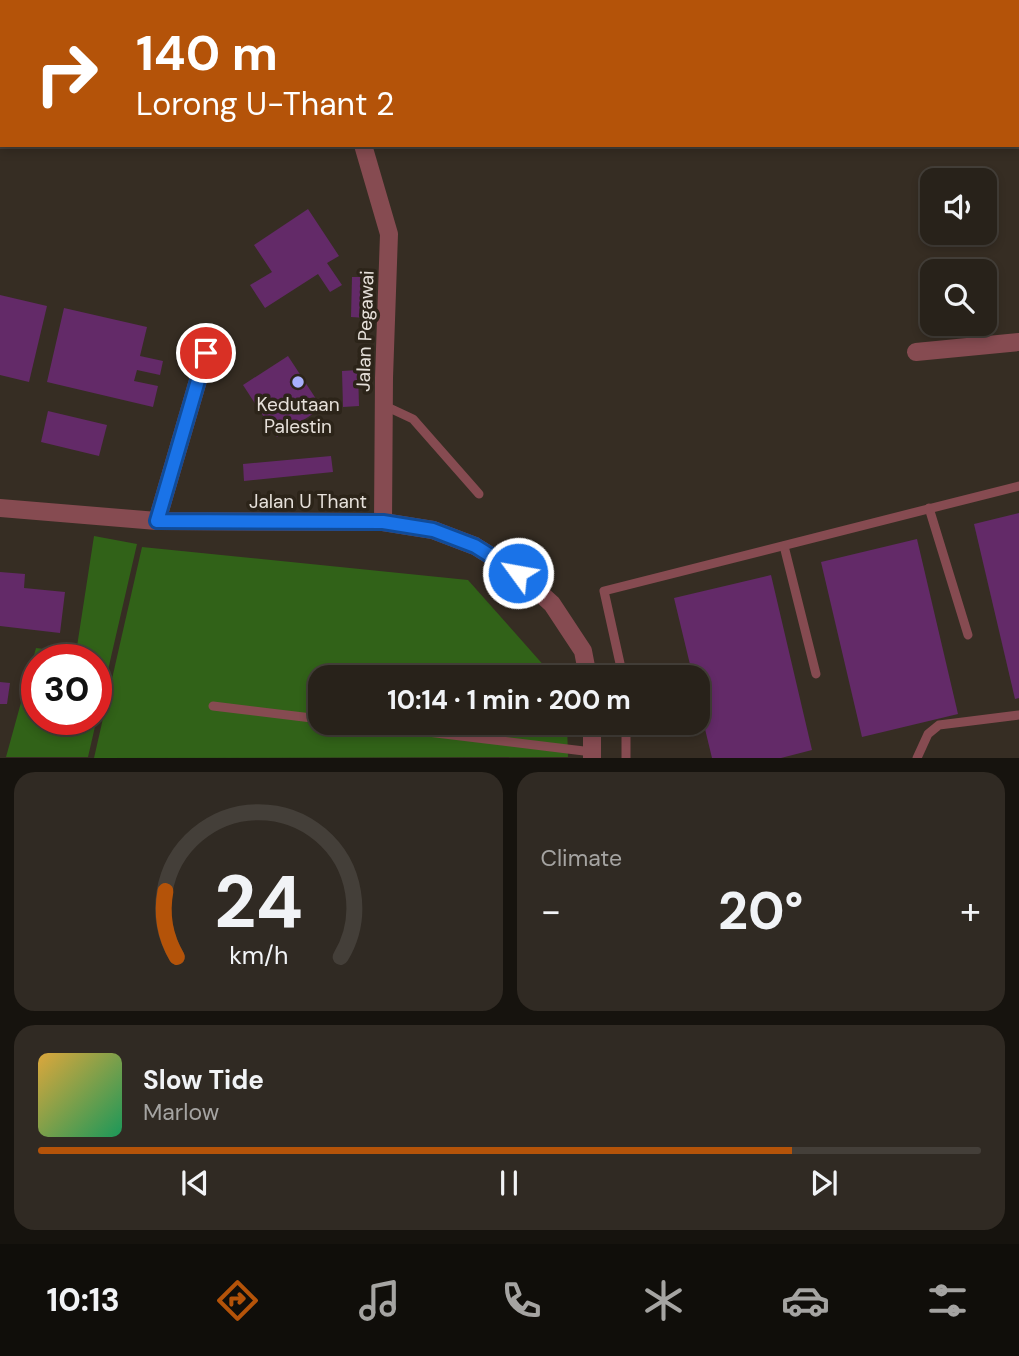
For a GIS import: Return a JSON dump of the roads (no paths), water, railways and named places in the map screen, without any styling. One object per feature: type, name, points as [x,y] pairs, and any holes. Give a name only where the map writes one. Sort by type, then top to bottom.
[{"type":"street","name":"Jalan Pegawai","points":[[364,147],[389,234],[383,405],[383,522]]},
{"type":"street","points":[[916,352],[1019,342]]},
{"type":"street","points":[[157,521],[206,353]]},
{"type":"street","name":"Jalan U Thant","points":[[0,508],[157,521],[383,522],[433,530],[475,546],[518,573],[552,604],[583,652],[586,665]]},
{"type":"street","points":[[592,735],[592,755]]},
{"type":"lane","points":[[383,405],[413,419],[480,494]]},
{"type":"lane","points":[[620,665],[604,591],[1019,486]]},
{"type":"lane","points":[[929,509],[968,635]]},
{"type":"lane","points":[[784,545],[816,674]]},
{"type":"lane","points":[[213,706],[308,718]]},
{"type":"lane","points":[[917,758],[928,734],[939,725],[1019,715]]},
{"type":"lane","points":[[443,735],[592,755]]},
{"type":"lane","points":[[626,735],[626,758]]},
{"type":"place","name":"Kedutaan Palestin","points":[[298,382]]}]
